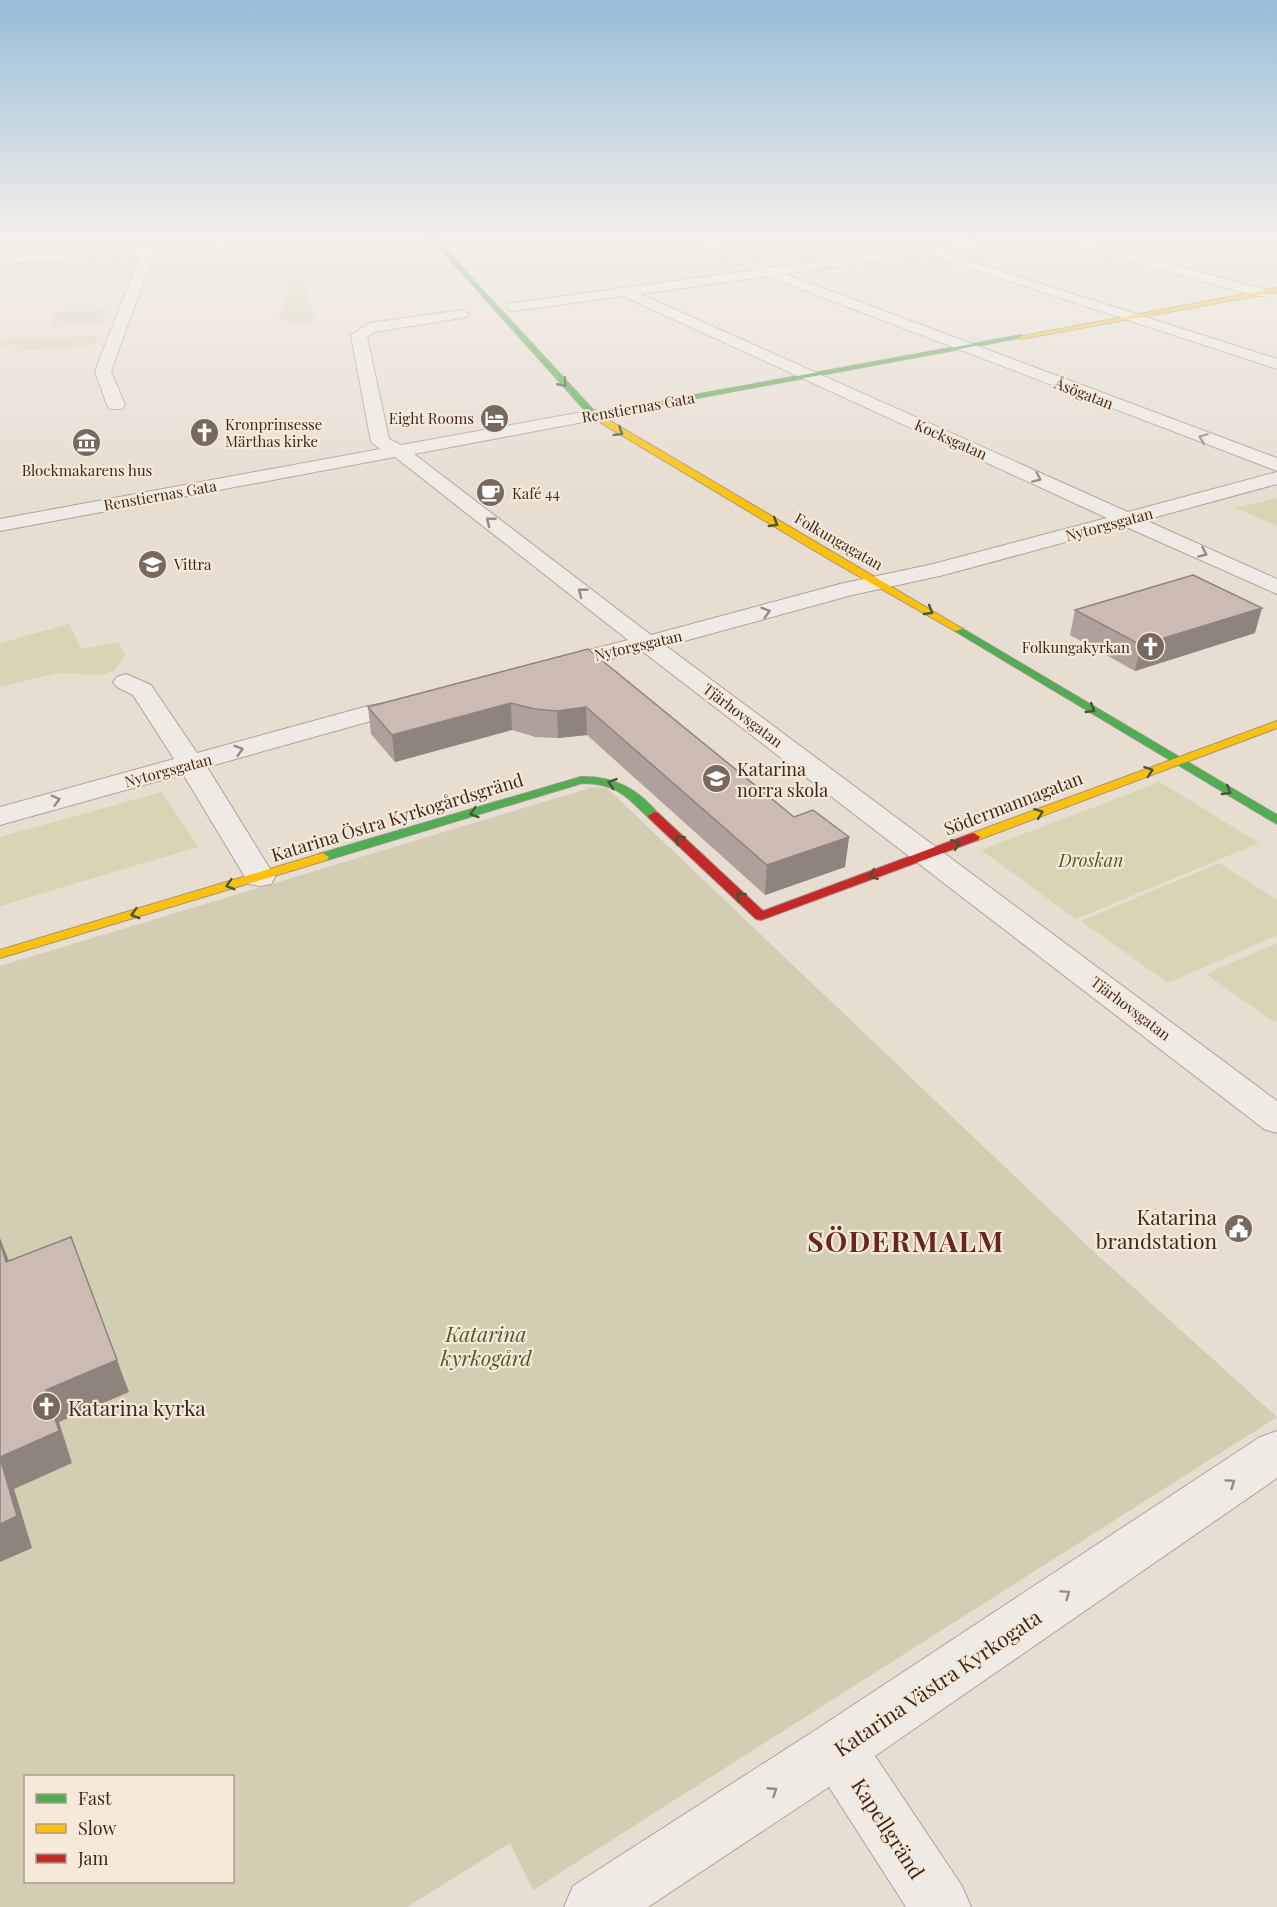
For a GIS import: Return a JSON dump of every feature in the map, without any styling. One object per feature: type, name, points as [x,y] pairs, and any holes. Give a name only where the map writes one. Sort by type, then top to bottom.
[{"type":"street","points":[[116,405],[102,371],[120,324]]},
{"type":"street","name":"Tjärhovsgatan","points":[[396,324],[370,328],[359,335],[380,442],[399,451],[1277,1120]]},
{"type":"street","name":"Folkungagatan","points":[[511,324],[594,415],[617,431],[896,578],[1177,761],[1277,820]]},
{"type":"street","name":"Kocksgatan","points":[[695,324],[1277,587]]},
{"type":"street","name":"Åsögatan","points":[[903,324],[1277,465]]},
{"type":"street","name":"Renstiernas Gata","points":[[0,525],[1093,324]]},
{"type":"street","points":[[1154,324],[1277,364]]},
{"type":"street","points":[[603,398],[640,426]]},
{"type":"street","name":"Nytorgsgatan","points":[[532,672],[1128,519],[1277,478]]},
{"type":"street","points":[[126,682],[142,690],[191,764],[260,877]]},
{"type":"street","name":"Nytorgsgatan","points":[[0,816],[368,714],[396,710],[430,701]]},
{"type":"street","name":"Södermannagatan","points":[[761,916],[1277,724]]},
{"type":"street","points":[[1181,740],[1219,762]]},
{"type":"street","name":"Katarina Östra Kyrkogårdsgränd","points":[[0,954],[581,780],[601,779],[620,785],[761,916]]},
{"type":"street","name":"Katarina Västra Kyrkogata","points":[[594,1907],[837,1749],[1277,1452]]},
{"type":"street","name":"Kapellgränd","points":[[837,1749],[940,1907]]},
{"type":"green space","points":[[50,324],[101,324],[101,324],[49,327]]},
{"type":"green space","points":[[99,336],[93,346],[14,351],[16,345],[0,346],[0,340]]},
{"type":"green space","points":[[1277,498],[1277,526],[1236,508]]},
{"type":"green space","points":[[69,624],[81,649],[118,642],[125,655],[115,670],[102,675],[57,673],[0,687],[0,643]]},
{"type":"green space","name":"Droskan","points":[[1160,782],[1259,843],[1076,919],[981,850]]},
{"type":"green space","name":"Katarina kyrkogård","points":[[593,787],[607,788],[1092,1250],[1277,1417],[533,1890],[510,1843],[407,1907],[0,1907],[0,966]]},
{"type":"green space","points":[[162,792],[198,847],[0,906],[0,837]]},
{"type":"green space","points":[[1219,863],[1277,900],[1277,935],[1168,983],[1081,921]]},
{"type":"green space","points":[[1277,943],[1277,1021],[1274,1022],[1206,974]]},
{"type":"building","points":[[1193,575],[1262,608],[1141,645],[1075,610]]},
{"type":"building","points":[[588,649],[794,817],[813,810],[849,837],[767,865],[586,707],[557,711],[534,709],[511,703],[392,735],[368,707]]},
{"type":"building","name":"Katarina kyrka","points":[[71,1237],[117,1360],[46,1390],[59,1431],[0,1457],[0,1241],[6,1262]]},
{"type":"building","points":[[0,1458],[17,1516],[0,1524]]},
{"type":"traffic: fast","points":[[511,324],[594,415],[604,421]]},
{"type":"traffic: fast","points":[[594,415],[1021,337]]},
{"type":"traffic: fast","points":[[958,629],[1277,820]]},
{"type":"traffic: fast","points":[[323,857],[581,780],[605,781],[614,784],[629,793],[654,816]]},
{"type":"traffic: slow","points":[[1021,337],[1092,324]]},
{"type":"traffic: slow","points":[[604,421],[835,559],[958,629]]},
{"type":"traffic: slow","points":[[974,837],[1277,724]]},
{"type":"traffic: slow","points":[[0,954],[323,857]]},
{"type":"traffic: jam","points":[[654,816],[761,916],[974,837]]},
{"type":"place","name":"Eight Rooms","points":[[495,418]]},
{"type":"place","name":"Kronprinsesse Märthas kirke","points":[[204,433]]},
{"type":"place","name":"Blockmakarens hus","points":[[87,443]]},
{"type":"place","name":"Kafé 44","points":[[491,493]]},
{"type":"place","name":"Vittra","points":[[153,564]]},
{"type":"place","name":"Folkungakyrkan","points":[[1151,647]]},
{"type":"place","name":"Katarina norra skola","points":[[716,779]]},
{"type":"place","name":"Katarina brandstation","points":[[1238,1228]]},
{"type":"place","name":"Katarina kyrka","points":[[47,1407]]},
{"type":"district","name":"SÖDERMALM","points":[[906,1240]]}]
